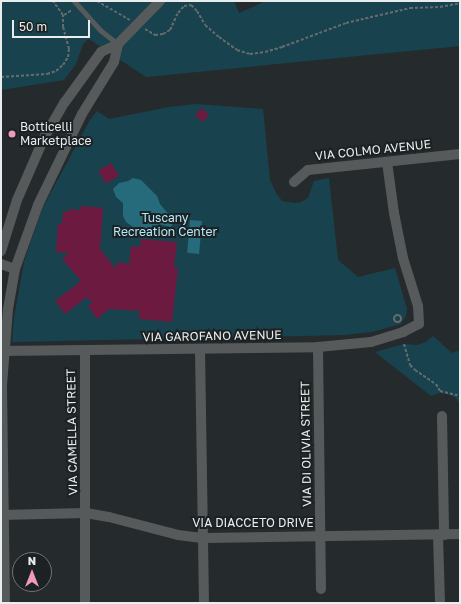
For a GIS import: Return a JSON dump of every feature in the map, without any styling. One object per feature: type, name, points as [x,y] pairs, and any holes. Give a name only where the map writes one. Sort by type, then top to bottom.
[{"type":"street","points":[[1,250],[17,200],[45,136],[65,102],[101,52],[118,44],[160,1]]},
{"type":"street","points":[[6,601],[2,515],[2,351],[15,270],[38,205],[82,114],[114,62],[118,44]]},
{"type":"street","name":"VIA COLMO AVENUE","points":[[294,182],[308,170],[460,154]]},
{"type":"street","name":"VIA GAROFANO AVENUE","points":[[2,351],[318,347],[371,342],[403,332],[419,324],[418,306],[403,258],[394,213],[387,162]]},
{"type":"street","points":[[1,264],[15,270]]},
{"type":"street","name":"VIA DI OLIVIA STREET","points":[[318,347],[321,589]]},
{"type":"street","points":[[200,349],[204,603]]},
{"type":"street","name":"VIA CAMELLA STREET","points":[[84,350],[86,513],[84,524],[85,603]]},
{"type":"street","points":[[440,603],[442,416]]},
{"type":"street","name":"VIA DIACCETO DRIVE","points":[[2,515],[86,513],[109,517],[178,535],[204,538],[460,534]]},
{"type":"lane","points":[[74,1],[100,30],[118,44]]},
{"type":"path","points":[[1,77],[47,74],[56,71],[63,66],[68,57],[69,49],[63,27],[63,15],[53,1]]},
{"type":"path","points":[[97,1],[155,34],[163,34],[170,30],[178,13],[184,6],[191,5],[197,11],[205,25],[219,37],[238,50],[250,54],[265,52],[346,23],[410,8],[440,7],[460,3]]},
{"type":"path","points":[[404,344],[410,365],[415,370],[436,384],[440,391],[460,396]]},
{"type":"green space","points":[[1,1],[234,1],[239,13],[266,1],[460,1],[460,46],[146,77],[89,39],[83,44],[76,64],[64,80],[1,90]]},
{"type":"green space","name":"Tuscany Recreation Center","points":[[197,104],[263,109],[270,180],[276,193],[282,201],[295,203],[301,202],[308,198],[314,181],[329,178],[338,260],[358,277],[395,268],[407,309],[406,316],[401,324],[372,332],[344,335],[12,342],[14,318],[24,262],[42,209],[90,120],[97,111],[109,119],[169,107]]},
{"type":"green space","points":[[433,336],[452,353],[460,350],[460,404],[456,398],[448,394],[439,393],[431,396],[375,352],[404,344],[417,345],[426,342]]},
{"type":"shaded area","points":[[133,178],[141,180],[157,196],[160,204],[174,221],[171,227],[159,224],[144,234],[126,222],[123,216],[123,203],[116,197],[113,189],[119,183]]},
{"type":"shaded area","points":[[190,220],[202,221],[199,254],[187,253]]},
{"type":"building","points":[[201,108],[209,114],[203,122],[195,116]]},
{"type":"building","points":[[111,163],[119,176],[106,184],[98,171]]},
{"type":"building","points":[[81,206],[103,208],[100,249],[116,269],[117,262],[129,264],[131,246],[140,247],[141,239],[177,242],[174,268],[178,268],[172,322],[139,319],[140,311],[109,309],[97,319],[88,306],[92,303],[87,297],[65,314],[55,301],[81,281],[62,259],[69,253],[56,252],[58,223],[62,224],[63,212],[68,212],[68,209],[80,210]]},
{"type":"place","name":"Botticelli Marketplace","points":[[12,134]]}]
